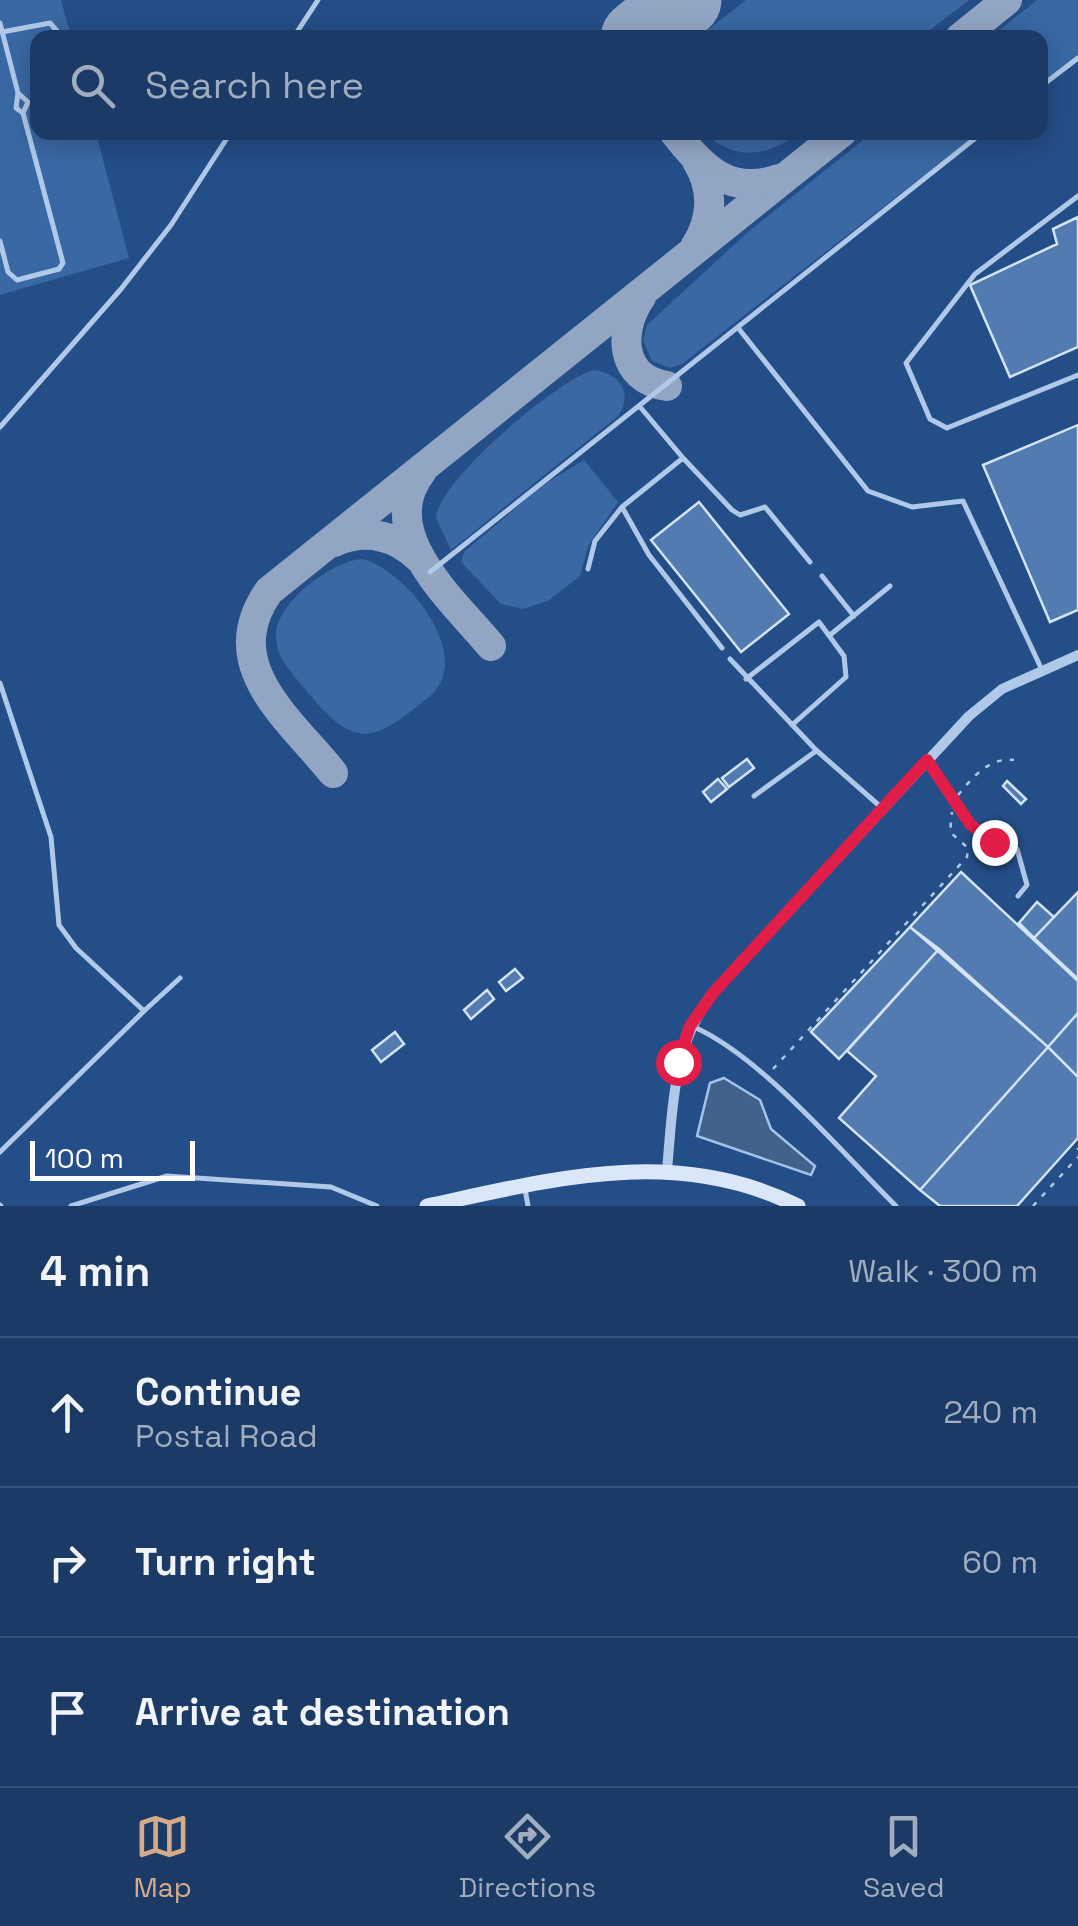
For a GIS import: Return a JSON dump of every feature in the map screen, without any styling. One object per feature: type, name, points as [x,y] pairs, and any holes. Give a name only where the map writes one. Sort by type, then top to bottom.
[{"type":"street","points":[[666,1170],[678,1062],[690,1026],[713,993],[987,700],[1078,655]]},
{"type":"street","points":[[427,1206],[600,1171],[666,1170],[737,1182],[798,1206]]},
{"type":"lane","points":[[298,30],[318,0]]},
{"type":"lane","points":[[2,32],[45,22],[59,30]]},
{"type":"lane","points":[[0,24],[18,94],[16,108],[23,113],[30,138]]},
{"type":"lane","points":[[1048,81],[1078,58]]},
{"type":"lane","points":[[18,94],[28,102],[23,113]]},
{"type":"lane","points":[[0,241],[8,272],[17,280],[62,266],[62,253],[31,140]]},
{"type":"lane","points":[[0,427],[131,276],[171,225],[226,140]]},
{"type":"lane","points":[[430,572],[973,140]]},
{"type":"lane","points":[[1078,196],[975,274],[906,363],[930,419],[947,428],[1078,375]]},
{"type":"lane","points":[[738,328],[868,491],[912,506],[963,501],[1042,670]]},
{"type":"lane","points":[[640,407],[732,510],[740,515],[765,506],[810,562]]},
{"type":"lane","points":[[588,569],[595,542],[622,507],[683,458]]},
{"type":"lane","points":[[622,507],[649,555],[722,648]]},
{"type":"lane","points":[[822,576],[854,616]]},
{"type":"lane","points":[[830,635],[890,586]]},
{"type":"lane","points":[[746,679],[819,622],[844,656],[846,677],[792,725]]},
{"type":"lane","points":[[730,660],[816,750],[883,809]]},
{"type":"lane","points":[[0,683],[50,837],[60,925],[76,948],[144,1011]]},
{"type":"lane","points":[[754,796],[816,750]]},
{"type":"lane","points":[[927,760],[970,824],[994,842],[1017,849],[1028,885],[1018,896]]},
{"type":"lane","points":[[0,1152],[180,978]]},
{"type":"lane","points":[[690,1026],[719,1038],[765,1078],[896,1206]]},
{"type":"lane","points":[[71,1206],[167,1176],[332,1187],[376,1206]]},
{"type":"lane","points":[[524,1185],[528,1206]]},
{"type":"path","points":[[765,1078],[968,857],[968,848],[950,832],[954,800],[974,776],[999,758],[1014,760]]},
{"type":"path","points":[[1033,1206],[1078,1157]]},
{"type":"shaded area","points":[[0,0],[61,0],[69,30],[30,30],[30,140],[98,140],[129,258],[0,295]]},
{"type":"shaded area","points":[[746,0],[969,0],[930,30],[708,30]]},
{"type":"shaded area","points":[[1037,0],[1078,0],[1078,55],[1048,79],[1048,30],[1000,30]]},
{"type":"shaded area","points":[[713,140],[788,140],[751,152],[739,152]]},
{"type":"shaded area","points":[[863,140],[969,140],[682,364],[670,368],[652,361],[643,340],[647,325],[748,232]]},
{"type":"shaded area","points":[[594,370],[611,375],[621,386],[625,400],[618,416],[451,550],[436,518],[456,481],[528,411],[577,377]]},
{"type":"shaded area","points":[[584,460],[618,502],[588,546],[580,576],[548,601],[523,609],[501,604],[461,562],[464,552],[543,485]]},
{"type":"shaded area","points":[[362,559],[398,579],[415,596],[440,638],[445,660],[442,679],[430,696],[393,724],[364,734],[337,723],[322,708],[285,664],[276,636],[285,610],[307,586],[336,567]]},
{"type":"shaded area","points":[[724,1078],[760,1100],[771,1129],[815,1166],[811,1175],[697,1136],[710,1083]]},
{"type":"building","points":[[1078,217],[1078,347],[1010,377],[970,285],[1057,244],[1053,229]]},
{"type":"building","points":[[1078,425],[1078,610],[1050,622],[983,465]]},
{"type":"building","points":[[699,502],[789,614],[741,652],[651,540]]},
{"type":"building","points":[[747,759],[754,768],[729,787],[722,778]]},
{"type":"building","points":[[718,779],[727,789],[711,802],[703,792]]},
{"type":"building","points":[[1007,781],[1026,799],[1021,804],[1003,786]]},
{"type":"building","points":[[961,872],[1078,981],[1078,1013],[1048,1047],[910,927]]},
{"type":"building","points":[[1078,892],[1078,979],[1034,938]]},
{"type":"building","points":[[1037,902],[1054,917],[1034,938],[1019,923]]},
{"type":"building","points":[[910,927],[939,949],[839,1059],[811,1032]]},
{"type":"building","points":[[939,949],[1048,1047],[920,1190],[839,1118],[876,1076],[847,1051]]},
{"type":"building","points":[[515,969],[523,978],[506,991],[499,982]]},
{"type":"building","points":[[487,990],[494,999],[471,1019],[464,1010]]},
{"type":"building","points":[[1078,1013],[1078,1077],[1048,1047]]},
{"type":"building","points":[[395,1032],[404,1044],[381,1062],[372,1050]]},
{"type":"building","points":[[1048,1047],[1078,1077],[1078,1138],[1017,1206],[940,1206],[920,1190]]},
{"type":"taxiway","points":[[970,30],[1007,0]]},
{"type":"taxiway","points":[[657,30],[662,18]]},
{"type":"taxiway","points":[[681,140],[719,176],[746,184],[779,179]]},
{"type":"taxiway","points":[[333,773],[280,711],[255,667],[251,643],[255,618],[269,591],[832,140]]},
{"type":"taxiway","points":[[695,247],[705,226],[709,204],[706,182],[697,161]]},
{"type":"taxiway","points":[[641,297],[629,324],[627,351],[639,374],[667,386]]},
{"type":"taxiway","points":[[422,471],[409,495],[407,518],[413,542],[440,588],[491,646]]},
{"type":"taxiway","points":[[334,542],[357,535],[380,536],[401,544],[420,559]]},
{"type":"runway","points":[[648,30],[684,0]]},
{"type":"route","points":[[678,1062],[690,1026],[713,993],[927,760],[970,824],[994,842]]}]
